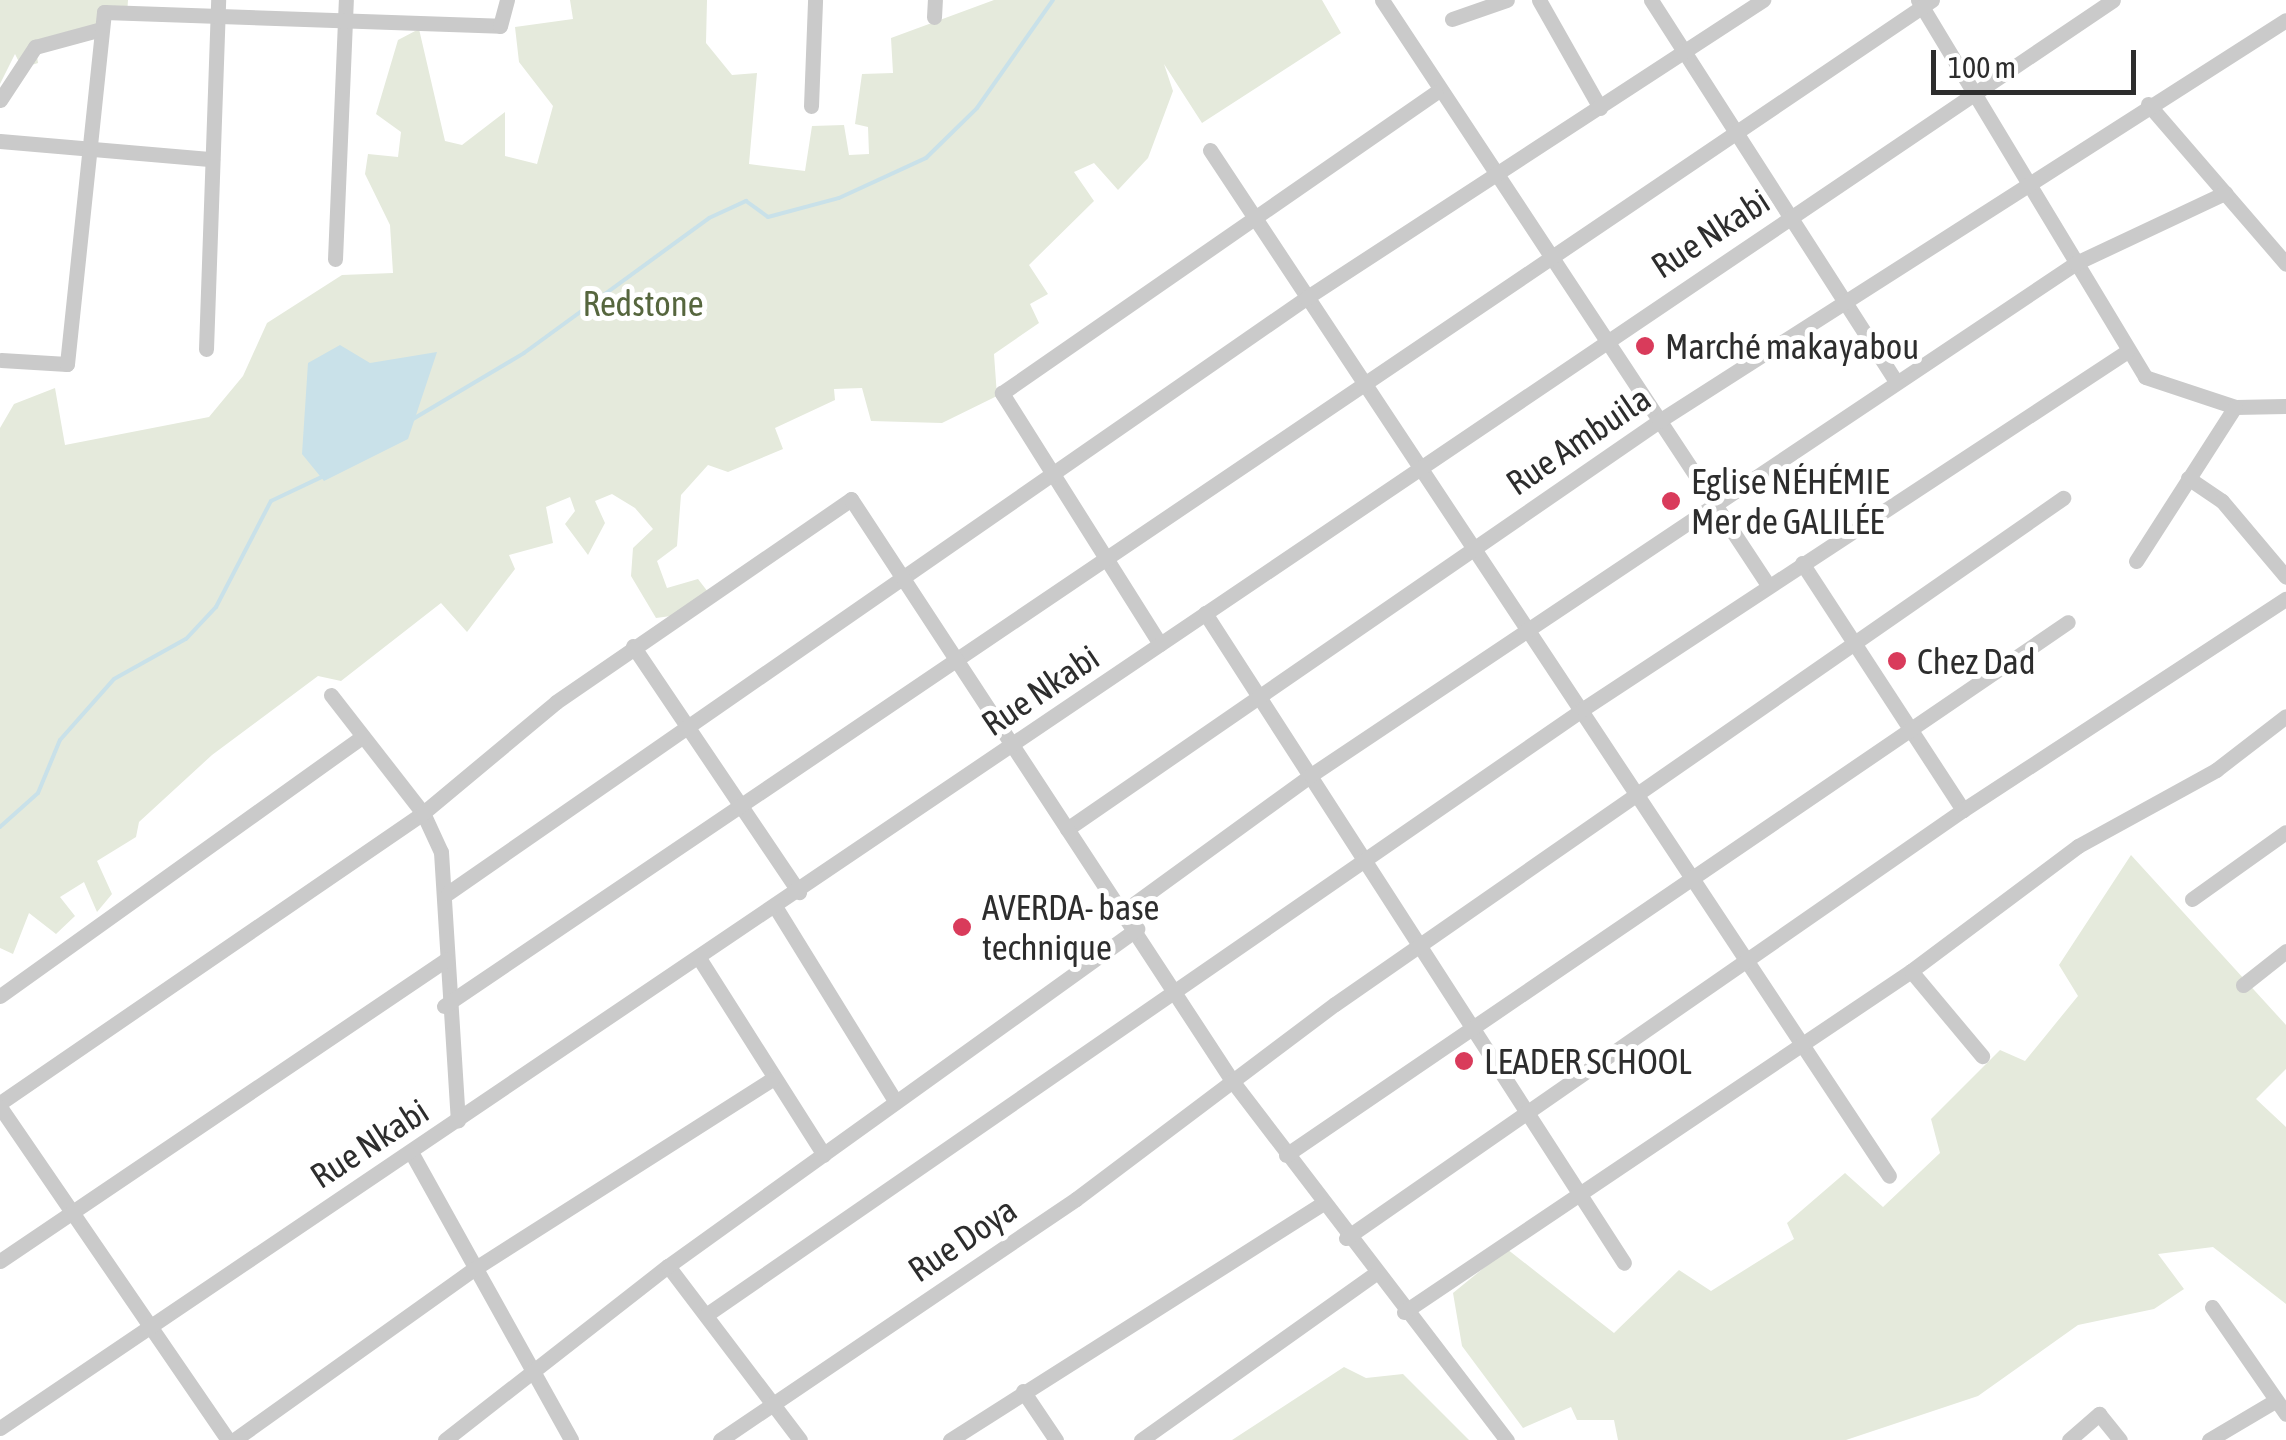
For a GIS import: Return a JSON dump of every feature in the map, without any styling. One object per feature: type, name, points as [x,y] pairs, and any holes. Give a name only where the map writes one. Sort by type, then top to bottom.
[{"type":"street","points":[[206,349],[218,0]]},
{"type":"street","points":[[335,259],[346,0]]},
{"type":"street","points":[[1,360],[67,364],[90,150],[98,30],[111,10],[217,20],[500,26],[506,0]]},
{"type":"street","points":[[811,106],[815,0]]},
{"type":"street","points":[[1382,0],[1435,93],[1548,254],[1768,585]]},
{"type":"street","points":[[1452,20],[1507,0]]},
{"type":"street","points":[[1539,0],[1600,108]]},
{"type":"street","points":[[1651,0],[1896,382]]},
{"type":"street","points":[[448,893],[1054,478],[1306,298],[1493,175],[1687,55],[1763,0]]},
{"type":"street","name":"Rue Nkabi","points":[[0,1428],[1422,469],[1604,338],[1977,90],[2087,7],[2113,0]]},
{"type":"street","points":[[444,1006],[1106,564],[1363,381],[1924,2],[2126,352],[2163,387],[2234,407],[2286,406]]},
{"type":"street","name":"Rue Ambuila","points":[[1067,829],[1256,692],[1658,421],[2028,178],[2286,20]]},
{"type":"street","points":[[0,100],[34,47],[98,30]]},
{"type":"street","points":[[1160,644],[1106,564],[1003,391],[1435,93]]},
{"type":"street","points":[[2148,104],[2286,264]]},
{"type":"street","points":[[0,142],[212,159]]},
{"type":"street","points":[[1210,150],[1472,548],[1535,633],[1889,1176]]},
{"type":"street","points":[[1124,911],[1311,775],[1535,633],[1712,504],[2076,264],[2225,193]]},
{"type":"street","points":[[706,1316],[1368,862],[1583,709],[2126,352]]},
{"type":"street","points":[[2136,561],[2234,407]]},
{"type":"street","points":[[2188,478],[2222,501],[2286,578]]},
{"type":"street","name":"Rue Doya","points":[[720,1440],[1234,1082],[1638,792],[1854,648],[2063,498]]},
{"type":"street","points":[[772,1078],[474,1269],[231,1440],[148,1326],[0,1105],[423,812],[633,646],[847,499],[906,578],[1011,746],[1178,990],[1234,1082],[1373,1275],[1507,1440]]},
{"type":"street","points":[[1802,563],[1963,810]]},
{"type":"street","points":[[1346,1238],[1963,810],[2286,599]]},
{"type":"street","points":[[1206,614],[1530,1112],[1585,1190],[1624,1263]]},
{"type":"street","points":[[1286,1155],[2068,622]]},
{"type":"street","points":[[633,646],[799,892]]},
{"type":"street","points":[[331,695],[423,812],[448,893],[444,1006],[458,1120]]},
{"type":"street","points":[[1404,1312],[1911,971],[2078,846],[2216,770],[2286,716]]},
{"type":"street","points":[[0,996],[361,738]]},
{"type":"street","points":[[2192,899],[2286,832]]},
{"type":"street","points":[[776,908],[896,1102]]},
{"type":"street","points":[[445,1440],[668,1266],[1137,929]]},
{"type":"street","points":[[2243,984],[2286,951]]},
{"type":"street","points":[[699,958],[824,1155]]},
{"type":"street","points":[[0,1261],[447,959]]},
{"type":"street","points":[[1911,971],[1982,1056]]},
{"type":"street","points":[[411,1152],[571,1440]]},
{"type":"street","points":[[950,1440],[1322,1204]]},
{"type":"street","points":[[668,1266],[800,1440]]},
{"type":"street","points":[[1141,1440],[1373,1275]]},
{"type":"street","points":[[2212,1307],[2286,1414]]},
{"type":"street","points":[[1023,1391],[1056,1440]]},
{"type":"street","points":[[2209,1440],[2274,1400]]},
{"type":"street","points":[[2069,1440],[2099,1414],[2120,1440]]},
{"type":"green space","points":[[0,0],[128,0],[127,15],[35,43],[38,63],[22,68],[15,54],[0,84]]},
{"type":"green space","name":"Redstone","points":[[570,0],[707,0],[706,43],[732,75],[757,73],[749,164],[805,171],[812,126],[844,125],[849,155],[869,154],[868,127],[855,124],[862,74],[893,73],[891,38],[994,0],[1322,0],[1341,33],[1202,123],[1164,64],[1173,91],[1148,158],[1118,190],[1094,163],[1074,172],[1094,201],[1029,265],[1048,294],[1030,304],[1039,323],[994,354],[997,396],[942,423],[871,421],[862,388],[834,389],[835,400],[775,428],[783,449],[728,472],[708,465],[681,495],[677,546],[657,561],[667,588],[698,579],[708,592],[671,616],[656,618],[631,576],[633,548],[653,529],[635,508],[612,494],[595,501],[605,523],[588,555],[565,524],[575,511],[570,497],[546,507],[553,543],[509,555],[515,569],[467,632],[441,603],[341,681],[318,676],[212,755],[139,822],[136,837],[97,861],[112,894],[97,912],[84,882],[60,897],[75,916],[56,934],[29,913],[13,954],[0,948],[0,428],[14,404],[55,388],[65,445],[209,417],[243,376],[267,323],[342,275],[393,273],[390,225],[365,174],[368,154],[398,157],[401,132],[376,114],[398,40],[419,29],[445,141],[462,145],[505,112],[505,156],[537,164],[553,106],[519,62],[515,27],[573,19]]},
{"type":"green space","points":[[2131,855],[2286,1025],[2286,1069],[2256,1099],[2286,1127],[2286,1304],[2213,1247],[2158,1254],[2184,1289],[2154,1309],[2078,1325],[1978,1396],[1846,1440],[1618,1440],[1614,1420],[1577,1420],[1571,1407],[1523,1428],[1462,1346],[1453,1293],[1507,1249],[1614,1333],[1679,1270],[1711,1291],[1794,1239],[1787,1223],[1845,1173],[1883,1207],[1940,1153],[1931,1119],[2000,1050],[2025,1061],[2078,996],[2059,965]]},
{"type":"green space","points":[[1344,1367],[1366,1378],[1403,1374],[1469,1440],[1232,1440]]},
{"type":"water","points":[[340,345],[370,363],[437,352],[408,439],[324,481],[302,454],[308,363]]},
{"type":"waterway","points":[[413,419],[524,353],[709,218],[746,201],[768,217],[839,198],[926,158],[977,108],[1053,0]]},
{"type":"waterway","points":[[0,827],[38,793],[60,740],[114,679],[186,639],[216,607],[271,501],[326,475]]},
{"type":"place","name":"Marché makayabou","points":[[1645,346]]},
{"type":"place","name":"Eglise NÉHÉMIE Mer de GALILÉE","points":[[1671,501]]},
{"type":"place","name":"Chez Dad","points":[[1897,661]]},
{"type":"place","name":"AVERDA- base technique","points":[[962,927]]},
{"type":"place","name":"LEADER SCHOOL","points":[[1464,1061]]}]
